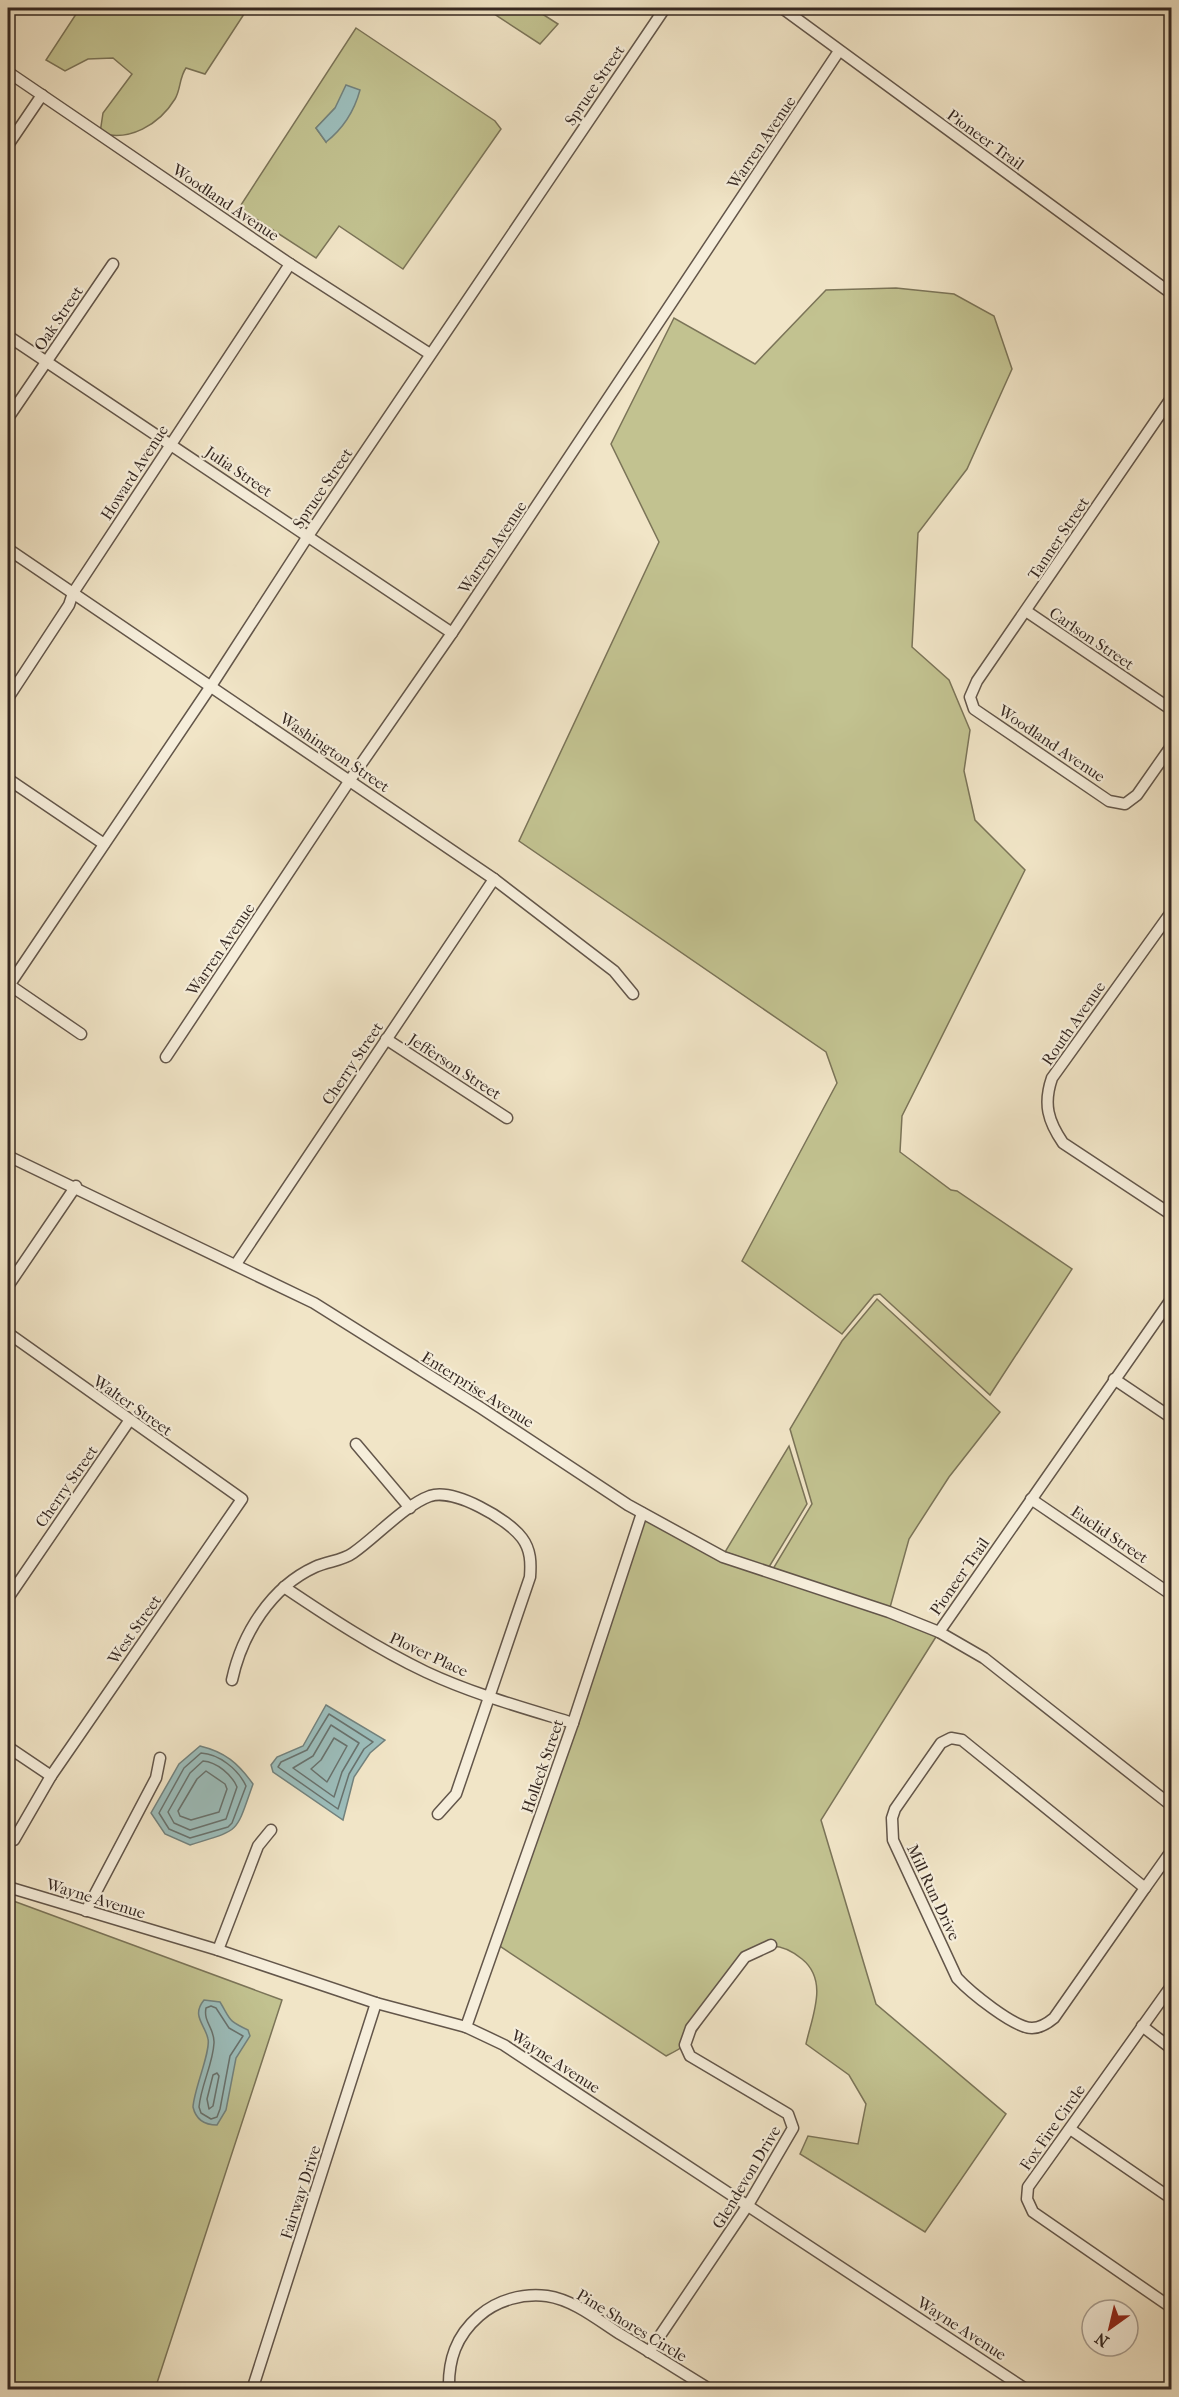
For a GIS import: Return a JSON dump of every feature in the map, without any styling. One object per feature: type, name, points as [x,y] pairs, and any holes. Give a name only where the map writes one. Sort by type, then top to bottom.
[{"type":"street","name":"Spruce Street","points":[[8,986],[211,686],[430,354],[665,8]]},
{"type":"street","name":"Pioneer Trail","points":[[782,8],[1172,294]]},
{"type":"street","name":"Warren Avenue","points":[[166,1057],[350,780],[452,633],[839,51]]},
{"type":"street","name":"Woodland Avenue","points":[[8,72],[290,264],[430,354]]},
{"type":"street","points":[[8,145],[42,95]]},
{"type":"street","name":"Oak Street","points":[[8,418],[113,264]]},
{"type":"street","name":"Howard Avenue","points":[[8,698],[69,605],[73,593],[290,264]]},
{"type":"street","name":"Julia Street","points":[[8,336],[452,633]]},
{"type":"street","name":"Tanner Street","points":[[970,696],[976,681],[1172,397]]},
{"type":"street","name":"Washington Street","points":[[8,549],[494,879],[614,971],[633,994]]},
{"type":"street","name":"Carlson Street","points":[[1026,611],[1172,710]]},
{"type":"street","name":"Woodland Avenue","points":[[970,696],[974,709],[1109,801],[1125,804],[1137,795],[1172,745]]},
{"type":"street","points":[[8,780],[104,844]]},
{"type":"street","name":"Cherry Street","points":[[236,1264],[494,879]]},
{"type":"street","name":"Routh Avenue","points":[[1172,911],[1052,1078],[1047,1094],[1048,1116],[1052,1127],[1063,1143],[1172,1215]]},
{"type":"street","points":[[8,986],[81,1034]]},
{"type":"street","name":"Jefferson Street","points":[[386,1039],[507,1118]]},
{"type":"street","name":"Enterprise Avenue","points":[[8,1155],[314,1303],[642,1513],[723,1557],[889,1612],[939,1632]]},
{"type":"street","points":[[8,1286],[76,1186]]},
{"type":"street","name":"Pioneer Trail","points":[[1172,1298],[939,1632],[984,1658],[1172,1806]]},
{"type":"street","name":"Walter Street","points":[[8,1333],[242,1499]]},
{"type":"street","points":[[1114,1379],[1172,1418]]},
{"type":"street","name":"Cherry Street","points":[[8,1598],[129,1421]]},
{"type":"street","points":[[356,1444],[410,1508]]},
{"type":"street","points":[[232,1680],[238,1652],[263,1610],[284,1587],[315,1567],[346,1558],[410,1508],[431,1496],[451,1495],[465,1499],[513,1529],[528,1548],[531,1562],[530,1577],[491,1697],[456,1794],[438,1814]]},
{"type":"street","name":"West Street","points":[[15,1840],[51,1776],[242,1499]]},
{"type":"street","name":"Euclid Street","points":[[1031,1499],[1172,1595]]},
{"type":"street","name":"Holleck Street","points":[[466,2027],[573,1723],[642,1513]]},
{"type":"street","name":"Plover Place","points":[[284,1587],[351,1632],[427,1672],[491,1697],[573,1723]]},
{"type":"street","name":"Mill Run Drive","points":[[1146,1888],[962,1740],[951,1738],[941,1743],[895,1809],[892,1818],[893,1840],[957,1978],[967,1989],[1018,2024],[1032,2028],[1046,2025],[1054,2018],[1146,1888],[1172,1850]]},
{"type":"street","points":[[8,1747],[51,1776]]},
{"type":"street","points":[[86,1911],[156,1778],[160,1758]]},
{"type":"street","points":[[218,1950],[258,1846],[271,1830]]},
{"type":"street","name":"Wayne Avenue","points":[[8,1887],[218,1950],[376,2003],[466,2027],[504,2045],[1027,2390]]},
{"type":"street","name":"Glendevon Drive","points":[[649,2352],[748,2205],[794,2128],[788,2114],[690,2056],[685,2045],[691,2028],[745,1957],[771,1945]]},
{"type":"street","name":"Fox Fire Circle","points":[[1172,1985],[1028,2187],[1027,2199],[1033,2212],[1172,2308]]},
{"type":"street","name":"Fairway Drive","points":[[252,2390],[376,2003]]},
{"type":"street","points":[[1142,2026],[1172,2049]]},
{"type":"street","points":[[1070,2129],[1172,2199]]},
{"type":"street","name":"Pine Shores Circle","points":[[448,2390],[448,2367],[457,2342],[468,2326],[486,2310],[505,2300],[527,2295],[549,2297],[579,2308],[711,2390]]},
{"type":"green space","points":[[80,8],[248,8],[205,74],[186,68],[175,99],[161,117],[132,133],[111,135],[100,133],[103,113],[132,74],[113,58],[88,59],[65,71],[46,60]]},
{"type":"green space","points":[[485,8],[533,8],[558,24],[540,44]]},
{"type":"green space","points":[[356,28],[495,121],[501,129],[403,269],[339,226],[316,258],[239,208]],"holes":[[[335,108],[326,142],[316,128]]]},
{"type":"green space","points":[[896,288],[954,294],[994,316],[1012,369],[967,469],[918,533],[912,647],[949,680],[970,730],[964,771],[975,820],[1025,870],[902,1116],[900,1152],[951,1190],[957,1191],[1072,1269],[990,1395],[880,1294],[874,1295],[842,1334],[742,1261],[837,1083],[826,1052],[519,841],[659,542],[611,444],[674,318],[755,364],[826,290]]},
{"type":"green space","points":[[877,1299],[1000,1412],[949,1477],[909,1539],[889,1611],[939,1632],[821,1820],[876,2004],[1006,2114],[925,2232],[800,2154],[808,2136],[858,2144],[866,2104],[849,2075],[806,2044],[817,1988],[810,1968],[802,1959],[781,1947],[763,1947],[747,1957],[733,1972],[685,2045],[666,2056],[495,1943],[642,1513],[770,1574],[812,1504],[790,1429],[842,1341]]},
{"type":"green space","points":[[789,1446],[807,1504],[769,1567],[725,1552]]},
{"type":"green space","points":[[8,1899],[282,2000],[155,2389],[8,2390]]},
{"type":"water","points":[[346,85],[360,90],[358,98],[343,125],[326,142],[316,128],[335,108]]},
{"type":"water","points":[[326,1705],[385,1740],[370,1753],[354,1777],[343,1820],[273,1772],[271,1765],[277,1757],[303,1746]]},
{"type":"water","points":[[200,1746],[230,1759],[253,1784],[243,1813],[234,1828],[219,1836],[190,1845],[165,1834],[151,1813],[179,1764]]},
{"type":"water","points":[[204,2000],[220,2002],[230,2019],[248,2030],[250,2036],[236,2058],[226,2110],[217,2125],[201,2121],[193,2107],[208,2045],[199,2015],[200,2006]]}]
